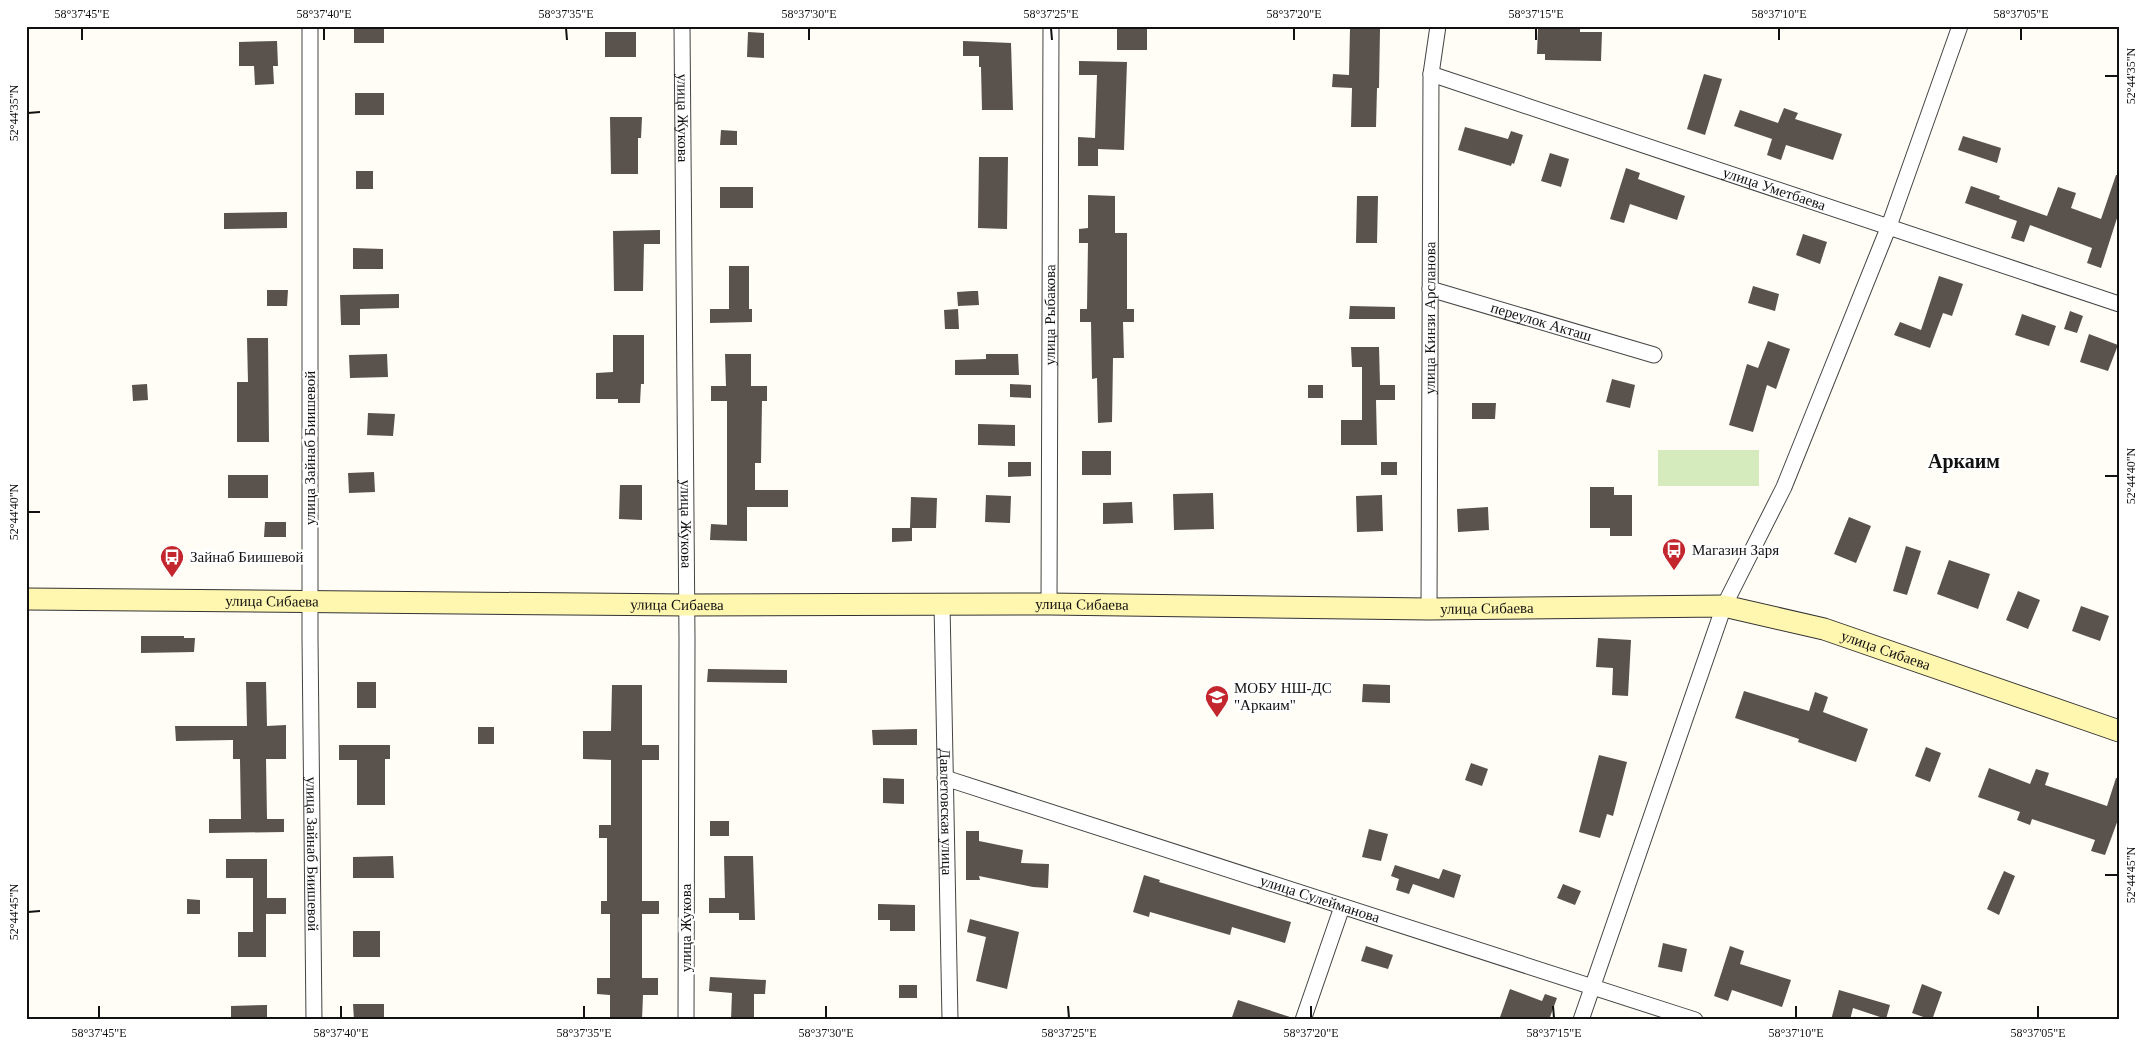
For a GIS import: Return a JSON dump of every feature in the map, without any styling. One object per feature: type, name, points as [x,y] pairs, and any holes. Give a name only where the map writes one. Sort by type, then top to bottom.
[{"type":"main road","name":"улица Сибаева","points":[[26,599],[686,604],[1049,604],[1429,609],[1724,606],[1824,629],[2119,731]]},
{"type":"street","name":"улица Зайнаб Биишевой","points":[[310,26],[310,601],[314,1020]]},
{"type":"street","name":"улица Жукова","points":[[682,26],[686,604],[686,1020]]},
{"type":"street","name":"улица Рыбакова","points":[[1049,604],[1051,26]]},
{"type":"street","name":"улица Кинзи Арсланова","points":[[1429,609],[1431,74],[1438,26]]},
{"type":"street","points":[[1581,1020],[1724,606],[1784,487],[1889,226],[1960,26]]},
{"type":"street","name":"улица Уметбаева","points":[[1431,74],[2119,304]]},
{"type":"street","name":"переулок Акташ","points":[[1430,289],[1654,355]]},
{"type":"street","name":"Давлетовская улица","points":[[942,604],[950,1020]]},
{"type":"street","name":"улица Сулейманова","points":[[946,778],[1342,907],[1592,985],[1695,1020]]},
{"type":"street","points":[[1303,1020],[1342,907]]},
{"type":"green space","points":[[1658,450],[1759,450],[1759,486],[1658,486]]},
{"type":"building","points":[[354,26],[384,26],[384,43],[354,43]]},
{"type":"building","points":[[1117,28],[1147,28],[1147,50],[1117,50]]},
{"type":"building","points":[[1538,28],[1580,28],[1580,32],[1602,32],[1601,61],[1545,60],[1545,54],[1537,54]]},
{"type":"building","points":[[1350,29],[1380,29],[1376,127],[1351,127],[1352,88],[1332,87],[1333,74],[1349,75]]},
{"type":"building","points":[[605,32],[636,32],[636,57],[605,57]]},
{"type":"building","points":[[748,32],[764,33],[764,58],[747,57]]},
{"type":"building","points":[[277,41],[278,66],[273,66],[274,84],[255,85],[254,66],[239,66],[239,42]]},
{"type":"building","points":[[963,41],[1011,43],[1013,110],[982,110],[979,56],[963,56]]},
{"type":"building","points":[[1079,61],[1127,62],[1124,150],[1098,149],[1098,166],[1078,166],[1078,137],[1095,138],[1097,75],[1079,75]]},
{"type":"building","points":[[1704,74],[1722,79],[1705,135],[1687,129]]},
{"type":"building","points":[[355,93],[384,93],[384,115],[355,115]]},
{"type":"building","points":[[1784,108],[1798,113],[1795,119],[1842,134],[1833,160],[1786,145],[1781,160],[1767,155],[1772,139],[1734,126],[1740,110],[1778,123]]},
{"type":"building","points":[[610,117],[642,117],[641,138],[638,138],[638,174],[611,174]]},
{"type":"building","points":[[1465,127],[1508,139],[1511,131],[1523,135],[1514,164],[1512,163],[1511,166],[1458,150]]},
{"type":"building","points":[[721,130],[737,131],[737,145],[720,145]]},
{"type":"building","points":[[1963,136],[2001,148],[1997,163],[1958,150]]},
{"type":"building","points":[[1550,153],[1569,159],[1561,187],[1541,181]]},
{"type":"building","points":[[979,157],[1008,157],[1007,229],[978,228]]},
{"type":"building","points":[[1626,168],[1640,173],[1638,179],[1685,196],[1677,220],[1630,204],[1624,223],[1610,219]]},
{"type":"building","points":[[356,171],[373,171],[373,189],[356,189]]},
{"type":"building","points":[[2116,175],[2119,175],[2119,212],[2101,268],[2087,263],[2092,248],[2030,225],[2024,242],[2011,238],[2017,221],[1965,203],[1971,186],[2000,196],[1999,199],[2047,216],[2058,187],[2076,193],[2071,208],[2101,219]]},
{"type":"building","points":[[720,187],[753,187],[753,208],[720,208]]},
{"type":"building","points":[[1088,195],[1115,196],[1115,233],[1127,233],[1127,309],[1134,309],[1134,322],[1123,322],[1124,358],[1113,358],[1112,422],[1098,423],[1097,378],[1092,379],[1091,322],[1080,322],[1080,309],[1087,309],[1088,243],[1079,243],[1079,229],[1088,228]]},
{"type":"building","points":[[1357,196],[1378,196],[1377,243],[1356,243]]},
{"type":"building","points":[[287,212],[287,228],[224,229],[224,213]]},
{"type":"building","points":[[660,230],[660,244],[644,244],[643,291],[614,291],[613,231]]},
{"type":"building","points":[[1803,234],[1827,242],[1820,264],[1796,255]]},
{"type":"building","points":[[353,248],[383,249],[383,269],[353,269]]},
{"type":"building","points":[[729,266],[749,266],[749,309],[752,309],[752,322],[710,323],[710,309],[729,309]]},
{"type":"building","points":[[1939,276],[1963,284],[1952,316],[1943,313],[1930,348],[1894,335],[1900,322],[1921,330]]},
{"type":"building","points":[[1753,286],[1779,294],[1775,311],[1748,303]]},
{"type":"building","points":[[267,290],[288,290],[287,306],[267,306]]},
{"type":"building","points":[[978,291],[979,305],[958,306],[957,292]]},
{"type":"building","points":[[399,294],[399,308],[360,309],[360,325],[341,325],[340,295]]},
{"type":"building","points":[[1350,306],[1395,307],[1395,319],[1349,319]]},
{"type":"building","points":[[958,309],[959,329],[945,329],[944,310]]},
{"type":"building","points":[[2070,311],[2083,316],[2077,333],[2064,329]]},
{"type":"building","points":[[2022,314],[2056,326],[2049,346],[2015,335]]},
{"type":"building","points":[[2089,334],[2118,345],[2108,371],[2080,362]]},
{"type":"building","points":[[613,335],[644,335],[644,384],[641,384],[640,403],[618,403],[618,399],[596,399],[596,373],[613,372]]},
{"type":"building","points":[[247,338],[268,338],[269,442],[237,442],[237,382],[248,382]]},
{"type":"building","points":[[1768,341],[1790,349],[1776,389],[1767,385],[1753,432],[1729,425],[1747,364],[1758,368]]},
{"type":"building","points":[[1351,347],[1379,347],[1380,385],[1395,385],[1395,400],[1376,400],[1377,445],[1341,445],[1341,420],[1362,420],[1362,367],[1352,367]]},
{"type":"building","points":[[387,354],[388,377],[350,378],[349,355]]},
{"type":"building","points":[[725,354],[751,354],[751,386],[767,386],[767,401],[762,401],[761,463],[755,463],[755,490],[788,490],[788,507],[747,507],[747,541],[710,540],[711,524],[727,525],[727,401],[711,401],[711,386],[726,386]]},
{"type":"building","points":[[986,354],[1018,354],[1019,375],[955,375],[955,360],[986,359]]},
{"type":"building","points":[[1612,379],[1635,385],[1630,408],[1606,402]]},
{"type":"building","points":[[147,384],[148,400],[133,401],[132,385]]},
{"type":"building","points":[[1010,384],[1031,385],[1031,398],[1010,397]]},
{"type":"building","points":[[1308,385],[1323,385],[1323,398],[1308,398]]},
{"type":"building","points":[[1472,403],[1496,403],[1495,419],[1472,419]]},
{"type":"building","points":[[368,413],[395,414],[393,436],[367,435]]},
{"type":"building","points":[[978,424],[1015,425],[1015,446],[978,445]]},
{"type":"building","points":[[1082,451],[1111,451],[1111,475],[1082,475]]},
{"type":"building","points":[[1008,462],[1031,462],[1031,476],[1008,477]]},
{"type":"building","points":[[1381,462],[1397,462],[1397,475],[1381,475]]},
{"type":"building","points":[[374,472],[375,492],[349,493],[348,473]]},
{"type":"building","points":[[228,475],[268,475],[268,498],[228,498]]},
{"type":"building","points":[[620,485],[642,485],[642,520],[619,519]]},
{"type":"building","points":[[1590,487],[1614,487],[1614,495],[1632,495],[1632,536],[1610,536],[1610,528],[1590,528]]},
{"type":"building","points":[[1213,493],[1214,529],[1174,530],[1173,494]]},
{"type":"building","points":[[986,495],[1011,496],[1010,523],[985,522]]},
{"type":"building","points":[[1382,495],[1383,531],[1357,532],[1356,496]]},
{"type":"building","points":[[911,497],[937,498],[936,528],[912,528],[912,541],[892,542],[892,528],[910,528]]},
{"type":"building","points":[[1132,502],[1133,523],[1103,524],[1103,503]]},
{"type":"building","points":[[1488,507],[1489,530],[1458,532],[1457,509]]},
{"type":"building","points":[[1849,517],[1871,526],[1856,563],[1834,554]]},
{"type":"building","points":[[265,522],[286,522],[286,537],[264,537]]},
{"type":"building","points":[[1906,546],[1921,551],[1907,595],[1893,591]]},
{"type":"building","points":[[1949,560],[1990,574],[1978,609],[1937,594]]},
{"type":"building","points":[[2018,591],[2040,600],[2028,629],[2006,620]]},
{"type":"building","points":[[2081,606],[2109,616],[2100,641],[2072,631]]},
{"type":"building","points":[[141,636],[184,636],[184,638],[195,638],[194,652],[141,653]]},
{"type":"building","points":[[1598,638],[1631,640],[1628,696],[1612,695],[1613,668],[1596,667]]},
{"type":"building","points":[[708,669],[787,670],[787,683],[707,682]]},
{"type":"building","points":[[246,682],[266,682],[267,726],[286,725],[286,759],[266,759],[267,819],[284,819],[284,832],[209,833],[209,819],[241,819],[240,759],[233,759],[233,740],[176,741],[175,726],[247,726]]},
{"type":"building","points":[[357,682],[376,682],[376,708],[357,708]]},
{"type":"building","points":[[1363,684],[1390,685],[1390,703],[1362,702]]},
{"type":"building","points":[[612,685],[642,685],[642,745],[659,745],[659,760],[642,760],[642,901],[659,901],[659,914],[642,914],[642,978],[658,978],[658,995],[643,995],[642,1020],[610,1020],[610,995],[597,994],[597,978],[610,978],[610,914],[601,914],[601,901],[607,901],[607,838],[599,838],[599,825],[611,825],[611,760],[583,759],[583,731],[611,731]]},
{"type":"building","points":[[1744,691],[1809,711],[1815,692],[1828,697],[1823,712],[1868,729],[1856,762],[1798,742],[1799,739],[1735,718]]},
{"type":"building","points":[[478,727],[494,727],[494,744],[478,744]]},
{"type":"building","points":[[917,729],[917,745],[873,745],[872,730]]},
{"type":"building","points":[[339,745],[390,745],[390,759],[385,759],[385,805],[357,805],[357,760],[339,760]]},
{"type":"building","points":[[1926,747],[1941,753],[1930,782],[1915,776]]},
{"type":"building","points":[[1599,755],[1627,762],[1613,816],[1607,814],[1600,838],[1579,832]]},
{"type":"building","points":[[1471,763],[1488,769],[1482,786],[1465,780]]},
{"type":"building","points":[[1989,768],[2030,784],[2036,769],[2049,773],[2045,785],[2107,806],[2116,778],[2119,778],[2119,817],[2105,855],[2091,851],[2095,840],[2032,819],[2030,825],[2017,820],[2020,812],[1978,797]]},
{"type":"building","points":[[883,778],[904,779],[904,804],[883,803]]},
{"type":"building","points":[[710,821],[729,821],[729,836],[710,836]]},
{"type":"building","points":[[1369,829],[1388,834],[1381,861],[1362,857]]},
{"type":"building","points":[[966,831],[979,831],[979,841],[1023,850],[1021,863],[1049,864],[1048,888],[1033,887],[979,876],[980,880],[966,880]]},
{"type":"building","points":[[393,856],[394,878],[353,878],[353,857]]},
{"type":"building","points":[[724,856],[753,856],[755,920],[739,920],[739,913],[709,913],[709,898],[725,898]]},
{"type":"building","points":[[226,859],[267,859],[267,898],[286,898],[286,914],[266,914],[266,957],[238,957],[238,932],[253,932],[253,878],[226,878]]},
{"type":"building","points":[[1395,865],[1439,879],[1443,869],[1461,875],[1454,898],[1413,884],[1409,894],[1396,890],[1399,879],[1391,876]]},
{"type":"building","points":[[2004,871],[2015,876],[1999,915],[1987,909]]},
{"type":"building","points":[[1144,875],[1160,880],[1159,882],[1291,922],[1285,943],[1232,927],[1230,935],[1150,912],[1149,917],[1133,912]]},
{"type":"building","points":[[1563,884],[1581,891],[1575,905],[1557,898]]},
{"type":"building","points":[[187,899],[200,900],[200,914],[187,914]]},
{"type":"building","points":[[878,904],[915,905],[915,931],[890,931],[890,920],[878,920]]},
{"type":"building","points":[[970,919],[1019,932],[1007,989],[976,981],[986,937],[967,932]]},
{"type":"building","points":[[353,931],[380,931],[380,957],[353,957]]},
{"type":"building","points":[[1663,943],[1687,949],[1682,972],[1658,967]]},
{"type":"building","points":[[1366,946],[1393,955],[1388,969],[1361,961]]},
{"type":"building","points":[[1730,946],[1744,951],[1740,964],[1791,980],[1782,1007],[1732,990],[1728,1001],[1714,996]]},
{"type":"building","points":[[710,977],[766,980],[765,994],[754,994],[754,1020],[731,1020],[732,993],[709,991]]},
{"type":"building","points":[[1922,984],[1942,992],[1932,1020],[1912,1013]]},
{"type":"building","points":[[899,985],[917,985],[917,998],[899,998]]},
{"type":"building","points":[[1510,989],[1542,1001],[1545,994],[1557,998],[1549,1020],[1499,1020]]},
{"type":"building","points":[[1839,990],[1890,1005],[1886,1019],[1853,1008],[1850,1020],[1831,1020]]},
{"type":"building","points":[[1238,1000],[1290,1017],[1290,1020],[1231,1020]]},
{"type":"building","points":[[353,1004],[384,1004],[384,1020],[354,1020]]},
{"type":"building","points":[[267,1005],[267,1020],[231,1020],[231,1006]]},
{"type":"place","name":"Магазин Заря","points":[[1674,571]]},
{"type":"place","name":"Зайнаб Биишевой","points":[[172,578]]},
{"type":"place","name":"МОБУ НШ-ДС \"Аркаим\"","points":[[1217,718]]},
{"type":"district","name":"Аркаим","points":[[1964,461]]}]
